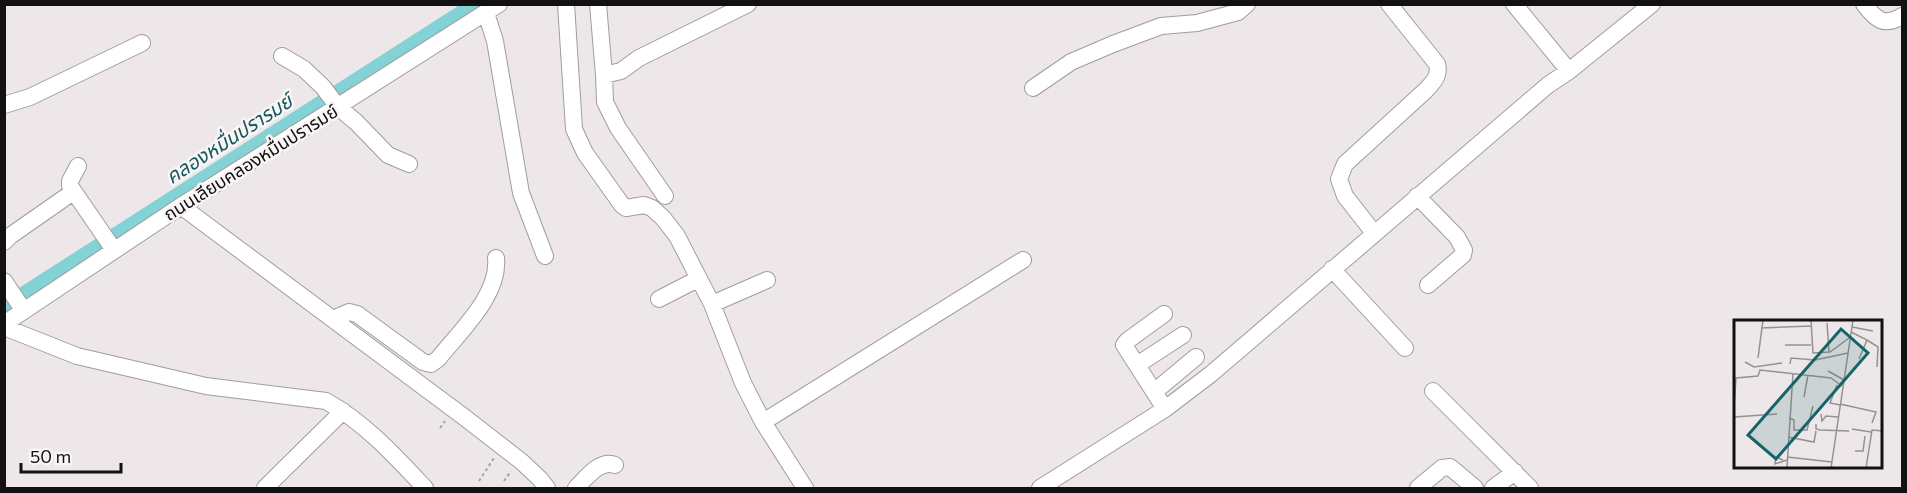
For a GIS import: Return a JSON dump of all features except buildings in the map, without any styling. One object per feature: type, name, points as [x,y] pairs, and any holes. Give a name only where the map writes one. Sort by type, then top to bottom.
[{"type":"street","points":[[566,4],[570,99],[574,129],[585,153],[622,206],[626,208],[647,205],[663,218],[676,236],[712,304],[743,383],[763,422],[805,489]]},
{"type":"street","points":[[598,4],[605,102],[618,128],[665,196]]},
{"type":"street","points":[[604,75],[621,71],[639,58],[748,4]]},
{"type":"street","points":[[1033,88],[1071,62],[1113,44],[1161,26],[1197,23],[1238,12],[1247,4]]},
{"type":"street","points":[[1374,233],[1345,196],[1340,179],[1345,164],[1430,85],[1439,72],[1437,64],[1389,4]]},
{"type":"street","points":[[1514,4],[1569,71]]},
{"type":"street","points":[[1040,489],[1165,409],[1211,374],[1548,85],[1569,71],[1652,4]]},
{"type":"street","points":[[1864,4],[1874,16],[1886,22],[1902,16]]},
{"type":"street","points":[[493,9],[495,41],[521,193],[545,256]]},
{"type":"street","name":"ถนนเลียบคลองหมื่นปรารมย์","points":[[4,325],[15,297],[109,243],[181,206],[493,9]]},
{"type":"street","points":[[4,105],[30,98],[142,43]]},
{"type":"street","points":[[282,57],[304,69],[323,87],[338,107],[388,155],[409,164]]},
{"type":"street","points":[[78,166],[70,181],[73,192],[109,243]]},
{"type":"street","points":[[4,242],[73,192]]},
{"type":"street","points":[[1417,196],[1457,237],[1464,250],[1462,255],[1428,285]]},
{"type":"street","points":[[181,206],[502,446],[540,479],[547,489]]},
{"type":"street","points":[[333,319],[349,312],[357,314],[423,362],[431,364],[438,359],[486,298],[497,270],[496,258]]},
{"type":"street","points":[[763,422],[1023,260]]},
{"type":"street","points":[[1332,269],[1405,348]]},
{"type":"street","points":[[659,300],[699,279]]},
{"type":"street","points":[[712,304],[767,280]]},
{"type":"street","points":[[1164,314],[1125,343],[1125,347],[1165,409]]},
{"type":"street","points":[[4,325],[77,356],[206,386],[326,401],[343,411],[392,453],[424,489]]},
{"type":"street","points":[[1137,365],[1183,335]]},
{"type":"street","points":[[1154,392],[1196,357]]},
{"type":"street","points":[[1432,391],[1530,489]]},
{"type":"street","points":[[265,489],[343,411]]},
{"type":"street","points":[[576,489],[602,464],[608,462],[615,465]]},
{"type":"street","points":[[1418,489],[1442,468],[1450,467],[1475,489]]},
{"type":"street","points":[[1493,489],[1515,472]]},
{"type":"path","points":[[479,480],[502,446]]},
{"type":"waterway","name":"คลองหมื่นปรารมย์","points":[[4,306],[474,4]]}]
